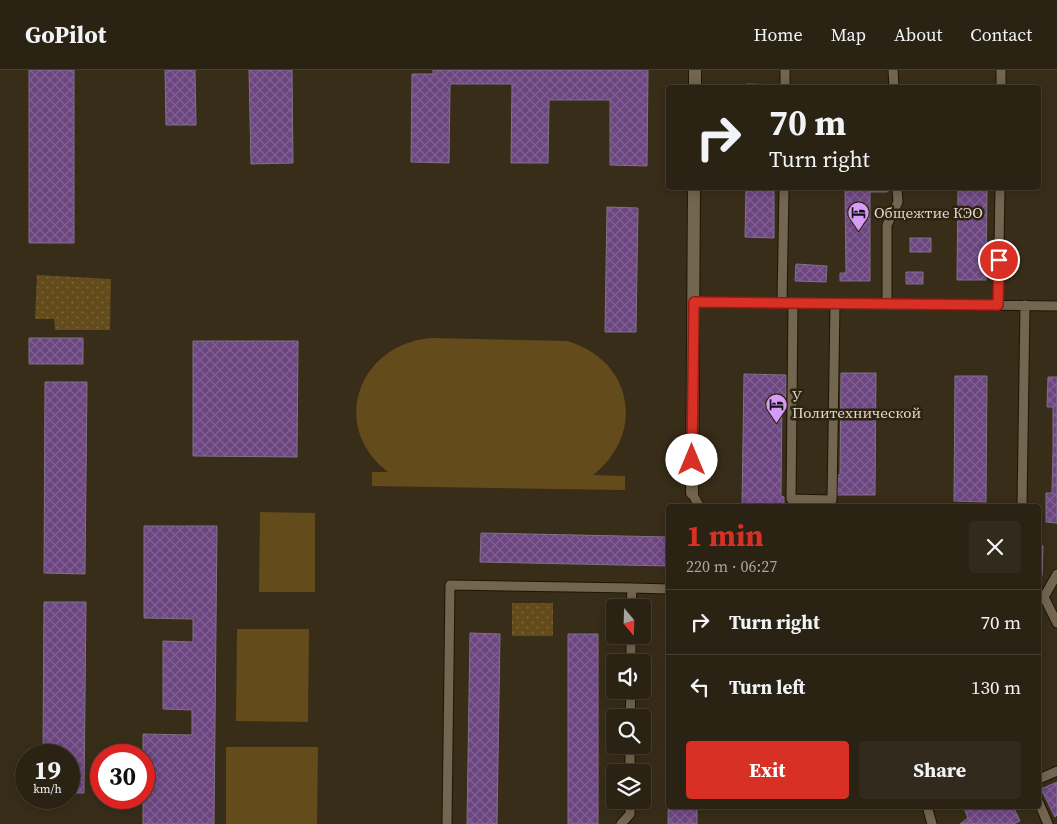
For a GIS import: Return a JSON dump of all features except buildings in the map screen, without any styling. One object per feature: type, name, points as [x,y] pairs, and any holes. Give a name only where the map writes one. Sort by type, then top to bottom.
[{"type":"street","points":[[695,85],[696,70]]},
{"type":"street","points":[[692,493],[694,190]]},
{"type":"lane","points":[[785,70],[785,85]]},
{"type":"lane","points":[[893,70],[894,85]]},
{"type":"lane","points":[[1001,70],[1001,85]]},
{"type":"lane","points":[[782,303],[784,190]]},
{"type":"lane","points":[[886,304],[887,225],[898,202],[897,190]]},
{"type":"lane","points":[[998,305],[1000,190]]},
{"type":"lane","points":[[694,302],[1057,306]]},
{"type":"lane","points":[[793,303],[791,499],[832,500],[835,304]]},
{"type":"lane","points":[[1022,504],[1024,305]]},
{"type":"lane","points":[[692,493],[699,504]]},
{"type":"lane","points":[[1057,574],[1042,597],[1057,623]]},
{"type":"lane","points":[[447,824],[450,585],[666,589]]},
{"type":"lane","points":[[631,599],[632,588]]},
{"type":"lane","points":[[1041,778],[1057,770]]},
{"type":"lane","points":[[1041,808],[1048,824]]},
{"type":"lane","points":[[621,824],[630,814],[630,809]]},
{"type":"lane","points":[[928,809],[932,824]]},
{"type":"shaded area","points":[[37,275],[111,279],[110,330],[55,330],[54,319],[35,319]]},
{"type":"shaded area","points":[[432,338],[567,341],[589,350],[606,364],[618,381],[625,399],[625,419],[621,439],[610,458],[593,475],[625,476],[625,490],[372,486],[372,472],[388,472],[370,453],[359,432],[356,411],[360,390],[370,370],[386,355],[407,343]]},
{"type":"shaded area","points":[[260,512],[315,513],[315,592],[259,592]]},
{"type":"shaded area","points":[[512,603],[553,603],[553,636],[512,636]]},
{"type":"shaded area","points":[[237,629],[309,629],[308,722],[236,721]]},
{"type":"shaded area","points":[[226,747],[318,747],[317,824],[226,824]]},
{"type":"place","name":"Общежтие КЭО","points":[[858,232]]},
{"type":"place","name":"У Политехнической","points":[[776,424]]},
{"type":"route","points":[[692,460],[694,302],[998,305],[999,260]]}]
